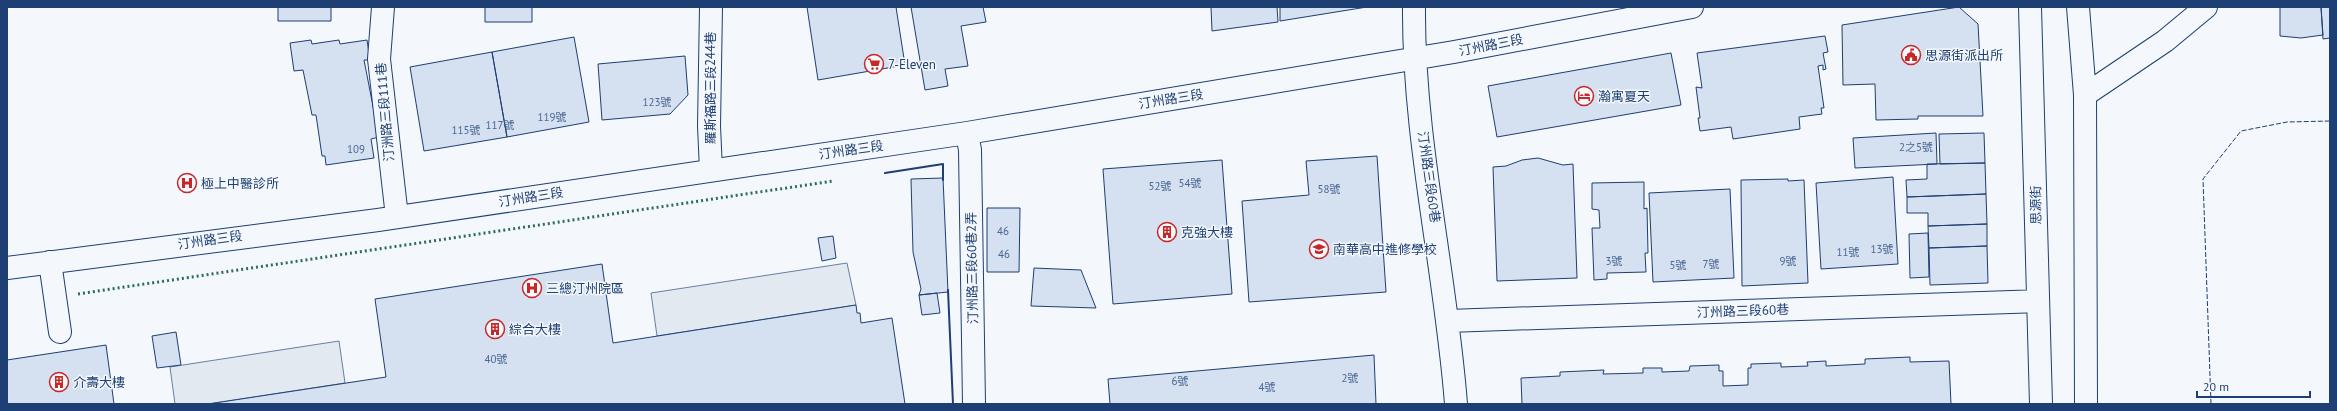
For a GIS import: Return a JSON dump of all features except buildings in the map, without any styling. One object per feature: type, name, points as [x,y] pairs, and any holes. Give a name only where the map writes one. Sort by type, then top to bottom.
[{"type":"street","name":"汀洲路三段111巷","points":[[382,7],[379,59],[397,217]]},
{"type":"street","name":"羅斯福路三段244巷","points":[[711,7],[709,126],[711,170]]},
{"type":"street","name":"汀州路三段60巷","points":[[1414,7],[1414,57],[1448,321],[1456,404]]},
{"type":"street","name":"汀州路三段","points":[[7,268],[397,217],[967,133],[1385,64],[1414,57],[1454,52],[1692,7]]},
{"type":"street","name":"思源街","points":[[2030,7],[2034,102],[2041,404]]},
{"type":"street","points":[[2078,7],[2085,95],[2086,404]]},
{"type":"street","points":[[2085,95],[2165,41],[2206,7]]},
{"type":"street","name":"汀州路三段60巷2弄","points":[[967,133],[970,150],[974,404]]},
{"type":"street","points":[[50,262],[60,332]]},
{"type":"street","name":"汀州路三段60巷","points":[[1448,321],[2038,301]]},
{"type":"shaded area","points":[[847,263],[856,305],[657,336],[651,293]]},
{"type":"shaded area","points":[[339,341],[345,383],[208,404],[175,404],[170,367]]},
{"type":"hedge","points":[[78,294],[833,181]]},
{"type":"fence","points":[[2211,404],[2203,179],[2241,131],[2287,122],[2330,121]]},
{"type":"wall","points":[[885,173],[943,164],[943,180]]},
{"type":"wall","points":[[948,290],[953,404]]},
{"type":"place","name":"思源街派出所","points":[[1911,55]]},
{"type":"place","name":"7-Eleven","points":[[874,64]]},
{"type":"place","name":"瀚寓夏天","points":[[1584,96]]},
{"type":"place","name":"極上中醫診所","points":[[187,183]]},
{"type":"place","name":"克強大樓","points":[[1167,232]]},
{"type":"place","name":"南華高中進修學校","points":[[1319,249]]},
{"type":"place","name":"三總汀州院區","points":[[532,288]]},
{"type":"place","name":"綜合大樓","points":[[495,329]]},
{"type":"place","name":"介壽大樓","points":[[59,382]]}]
